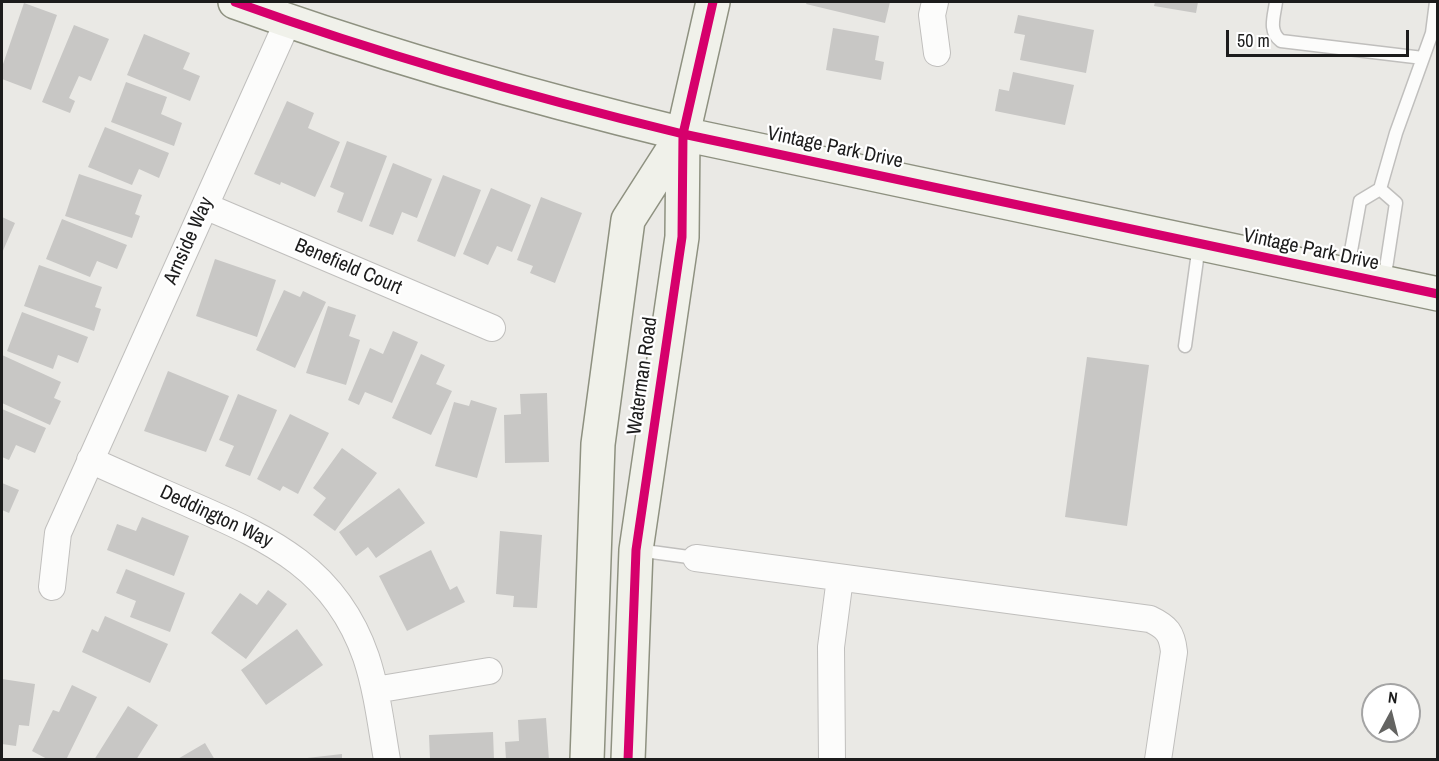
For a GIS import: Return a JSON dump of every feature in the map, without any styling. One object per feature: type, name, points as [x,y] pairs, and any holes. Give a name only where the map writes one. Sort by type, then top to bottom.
[{"type":"street","name":"Vintage Park Drive","points":[[235,2],[288,21],[496,86],[683,134],[1437,294]]},
{"type":"street","name":"Waterman Road","points":[[628,759],[636,550],[682,237],[683,134],[713,2]]},
{"type":"street","points":[[935,2],[932,15],[937,53]]},
{"type":"street","name":"Arnside Way","points":[[52,587],[58,532],[288,21]]},
{"type":"street","name":"Waterman Road","points":[[587,759],[598,444],[628,220],[683,134]]},
{"type":"street","name":"Benefield Court","points":[[205,206],[492,328]]},
{"type":"street","name":"Deddington Way","points":[[90,460],[260,535],[287,552],[316,577],[336,601],[353,627],[366,656],[375,690],[387,759]]},
{"type":"street","points":[[696,558],[1150,619],[1165,626],[1173,637],[1174,652],[1158,759]]},
{"type":"street","points":[[832,759],[831,647],[840,578]]},
{"type":"street","points":[[375,690],[489,671]]},
{"type":"lane","points":[[1276,2],[1272,29],[1281,42],[1423,58]]},
{"type":"lane","points":[[1346,275],[1360,201],[1380,189],[1396,133],[1432,33],[1436,2]]},
{"type":"lane","points":[[1380,189],[1396,202],[1383,283]]},
{"type":"lane","points":[[1185,346],[1199,244]]},
{"type":"lane","points":[[636,550],[696,558]]},
{"type":"building","points":[[807,2],[890,2],[885,23],[806,4]]},
{"type":"building","points":[[1155,2],[1198,2],[1196,13],[1154,6]]},
{"type":"building","points":[[24,3],[57,15],[31,90],[2,79],[2,67]]},
{"type":"building","points":[[1018,15],[1094,30],[1086,73],[1020,60],[1025,35],[1014,33]]},
{"type":"building","points":[[74,25],[109,39],[91,81],[79,76],[69,98],[75,101],[70,113],[42,102]]},
{"type":"building","points":[[833,28],[879,36],[875,60],[884,62],[881,80],[826,70]]},
{"type":"building","points":[[144,34],[190,53],[183,69],[200,76],[190,101],[127,75]]},
{"type":"building","points":[[1013,72],[1074,85],[1065,125],[995,111],[999,89],[1009,91]]},
{"type":"building","points":[[126,82],[167,97],[161,114],[182,123],[174,146],[111,122]]},
{"type":"building","points":[[287,101],[314,113],[308,128],[340,142],[315,197],[281,182],[280,185],[254,174]]},
{"type":"building","points":[[105,127],[169,153],[159,178],[139,169],[132,185],[88,167]]},
{"type":"building","points":[[347,141],[387,156],[362,222],[337,212],[344,193],[330,187]]},
{"type":"building","points":[[393,163],[432,179],[417,218],[402,212],[393,235],[369,226]]},
{"type":"building","points":[[79,174],[142,195],[135,214],[140,216],[132,238],[65,216]]},
{"type":"building","points":[[443,175],[481,190],[455,257],[417,241]]},
{"type":"building","points":[[491,188],[531,205],[512,252],[497,246],[488,265],[463,254]]},
{"type":"building","points":[[541,197],[582,213],[555,283],[530,273],[533,266],[517,260]]},
{"type":"building","points":[[2,217],[15,223],[2,253]]},
{"type":"building","points":[[62,219],[127,245],[117,269],[97,261],[90,277],[46,259]]},
{"type":"building","points":[[215,259],[276,280],[257,337],[196,316]]},
{"type":"building","points":[[39,265],[102,287],[95,307],[101,309],[94,331],[24,306]]},
{"type":"building","points":[[284,290],[300,297],[303,291],[326,302],[295,368],[256,350]]},
{"type":"building","points":[[328,306],[356,315],[349,336],[360,340],[346,385],[306,373]]},
{"type":"building","points":[[22,312],[88,337],[78,363],[58,355],[53,369],[7,351]]},
{"type":"building","points":[[393,331],[418,342],[392,403],[365,392],[359,405],[348,400],[370,348],[383,354]]},
{"type":"building","points":[[421,354],[445,365],[436,384],[452,391],[431,435],[392,418]]},
{"type":"building","points":[[2,355],[61,382],[54,398],[61,401],[50,425],[2,403]]},
{"type":"building","points":[[1087,357],[1149,365],[1127,526],[1065,517]]},
{"type":"building","points":[[168,371],[229,396],[206,452],[144,431]]},
{"type":"building","points":[[547,393],[549,462],[505,463],[504,415],[521,414],[520,394]]},
{"type":"building","points":[[238,394],[277,410],[250,476],[225,466],[234,446],[219,440]]},
{"type":"building","points":[[471,400],[497,408],[477,478],[435,466],[454,402],[469,406]]},
{"type":"building","points":[[2,409],[46,428],[35,453],[16,445],[9,460],[2,457]]},
{"type":"building","points":[[290,414],[329,433],[298,494],[283,486],[280,491],[257,479]]},
{"type":"building","points":[[342,448],[377,473],[335,531],[313,515],[326,498],[313,488]]},
{"type":"building","points":[[2,483],[19,490],[9,513],[2,510]]},
{"type":"building","points":[[399,488],[425,523],[376,558],[368,547],[356,556],[339,532]]},
{"type":"building","points":[[142,517],[189,536],[174,576],[107,550],[117,524],[136,531]]},
{"type":"building","points":[[500,531],[542,535],[537,608],[513,607],[514,596],[496,594]]},
{"type":"building","points":[[431,550],[450,590],[457,586],[465,602],[407,631],[379,576]]},
{"type":"building","points":[[126,569],[185,593],[170,632],[130,617],[136,601],[116,593]]},
{"type":"building","points":[[268,590],[287,604],[246,659],[211,633],[240,593],[257,605]]},
{"type":"building","points":[[105,616],[168,644],[150,683],[82,652],[92,629],[98,632]]},
{"type":"building","points":[[297,629],[323,665],[266,705],[241,670]]},
{"type":"building","points":[[2,679],[35,684],[29,726],[19,725],[16,746],[2,744]]},
{"type":"building","points":[[72,685],[97,697],[66,760],[49,760],[32,751],[53,710],[59,712]]},
{"type":"building","points":[[128,706],[158,725],[136,760],[94,760]]},
{"type":"building","points":[[546,718],[549,760],[506,760],[505,742],[519,741],[518,720]]},
{"type":"building","points":[[493,732],[494,760],[430,760],[429,735]]},
{"type":"building","points":[[205,743],[215,760],[176,760]]},
{"type":"building","points":[[342,754],[342,760],[307,760],[307,758]]},
{"type":"cycle path","points":[[235,2],[346,40],[457,74],[683,134],[1438,294]]},
{"type":"cycle path","points":[[628,760],[636,550],[682,237],[683,134],[713,2]]}]
